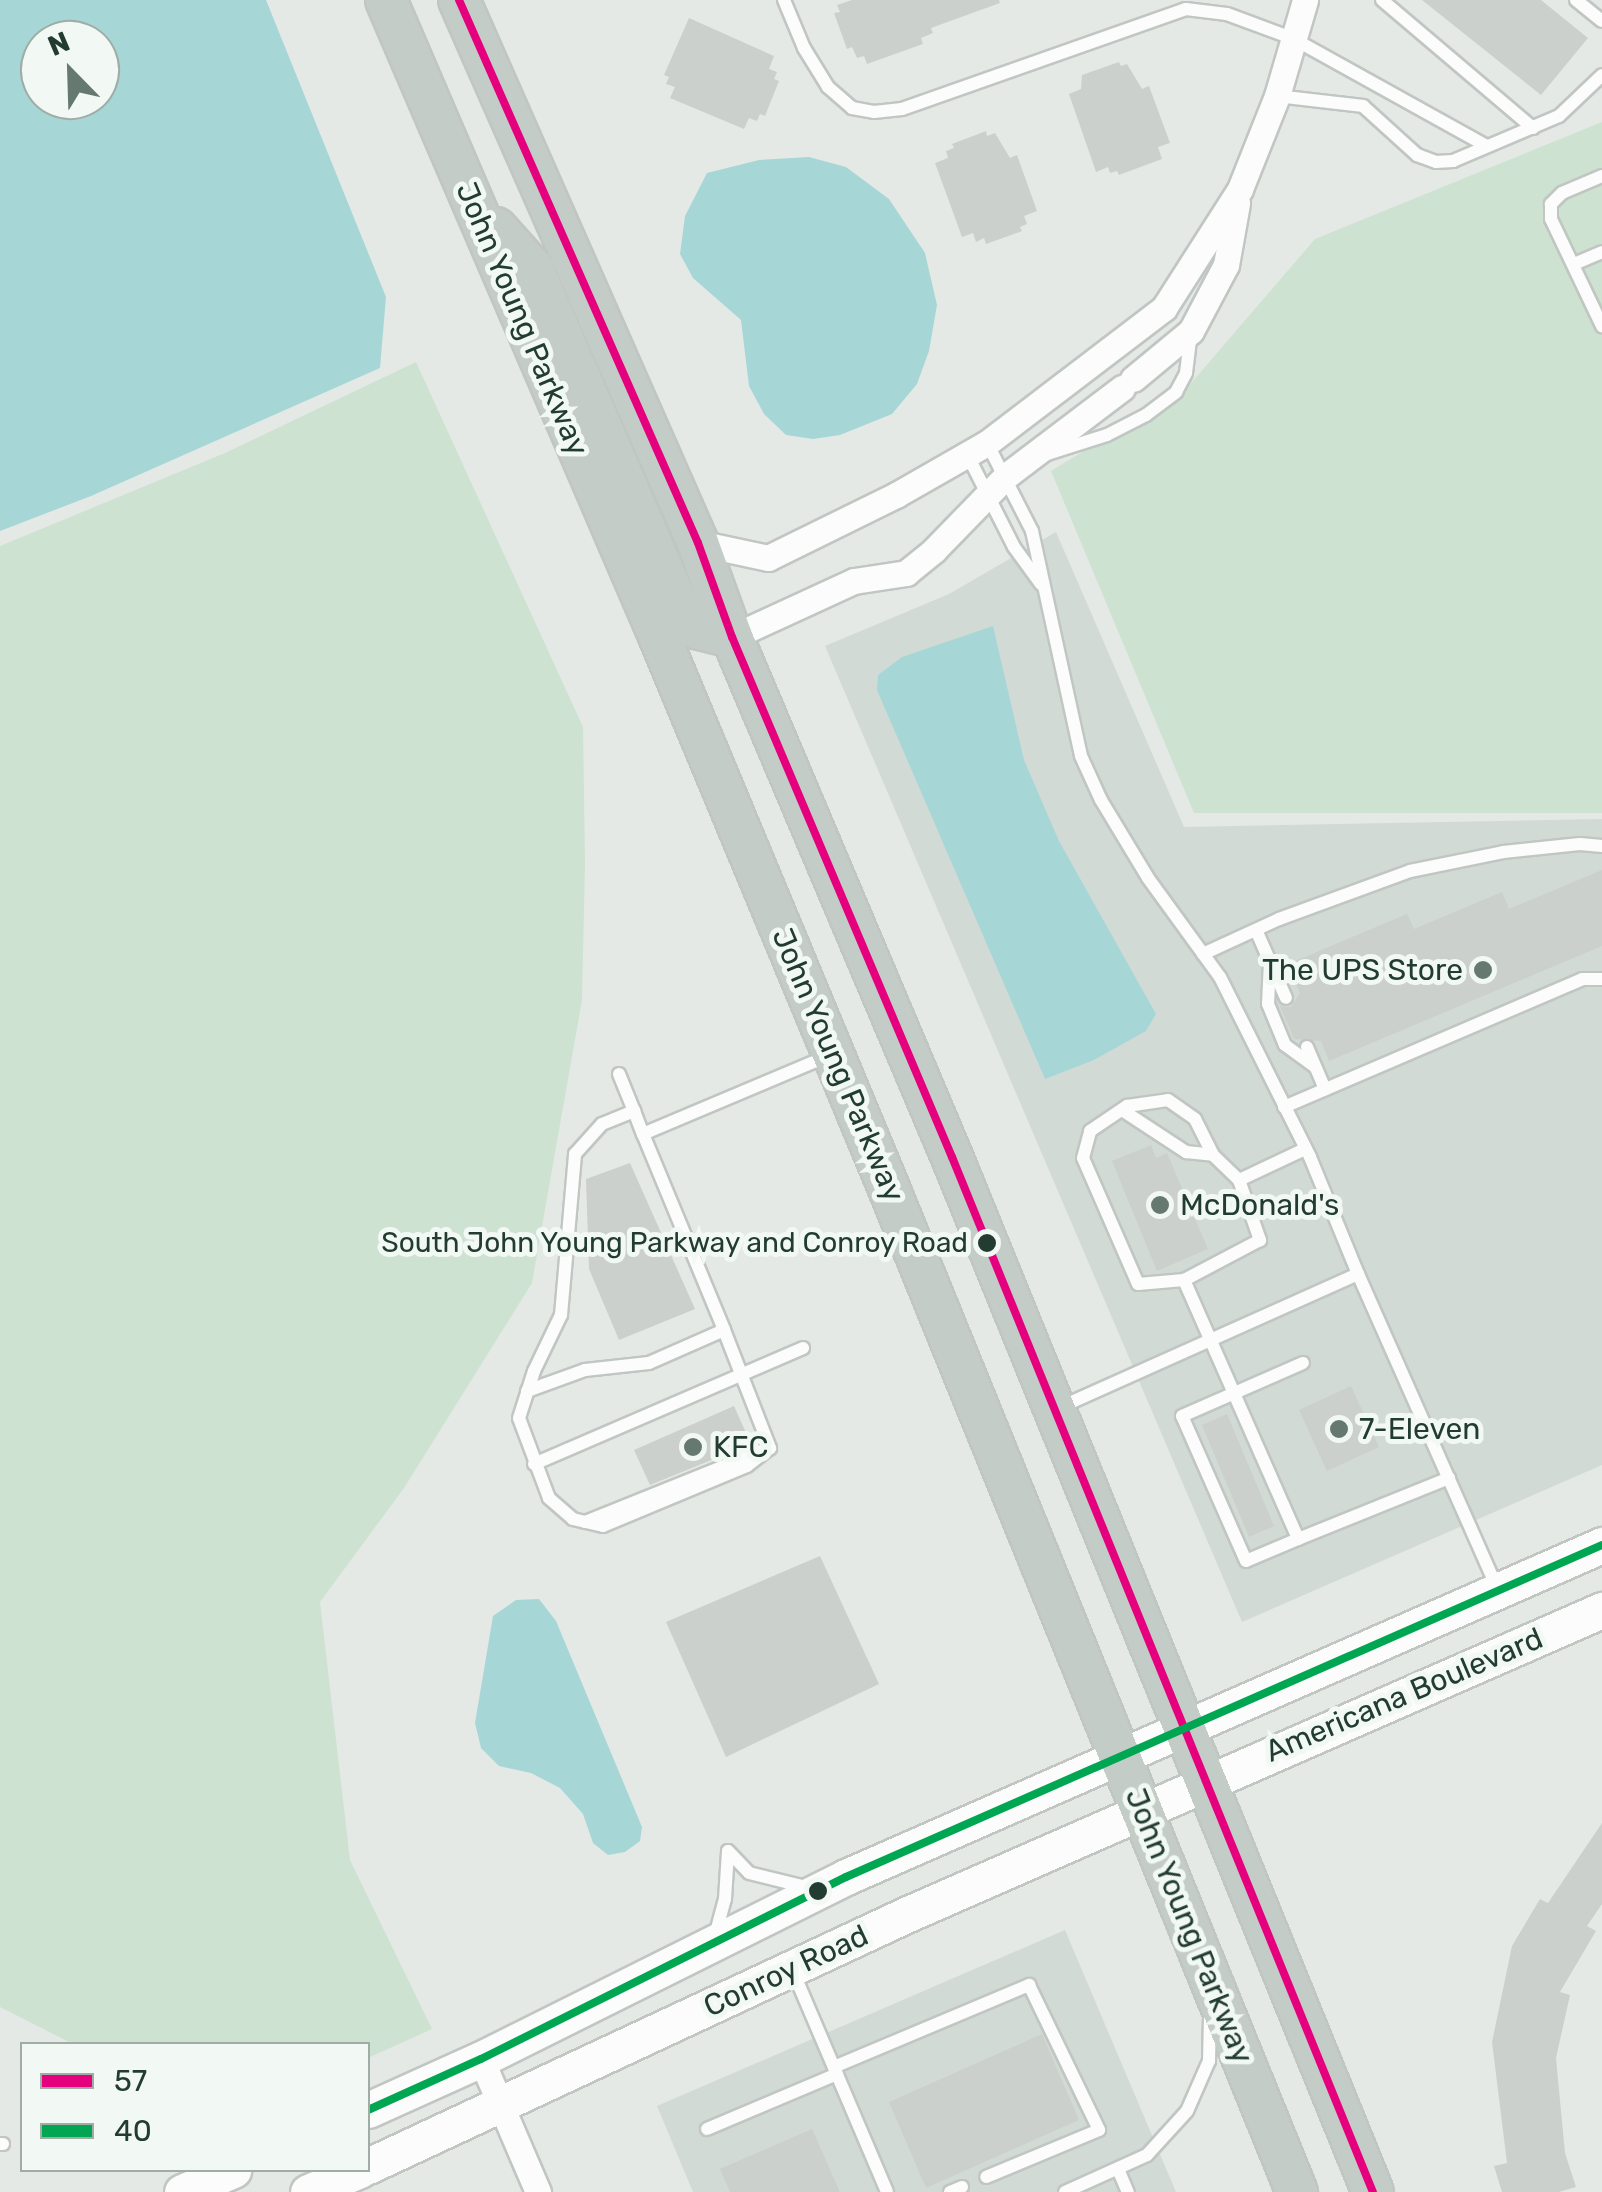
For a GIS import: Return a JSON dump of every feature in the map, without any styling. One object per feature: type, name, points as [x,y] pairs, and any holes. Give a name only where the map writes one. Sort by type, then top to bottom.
[{"type":"highway","name":"John Young Parkway","points":[[386,0],[660,638],[833,1054],[1297,2192]]},
{"type":"highway","points":[[459,0],[698,542],[732,637],[1055,1410],[1373,2192]]},
{"type":"highway","points":[[472,202],[533,269],[688,626],[732,637]]},
{"type":"highway","points":[[660,638],[720,660],[760,730],[780,752]]},
{"type":"main road","name":"Americana Boulevard","points":[[1185,1728],[1602,1545]]},
{"type":"main road","name":"Americana Boulevard","points":[[1206,1781],[1602,1610]]},
{"type":"main road","name":"Conroy Road","points":[[370,2109],[481,2059],[818,1890],[1185,1728]]},
{"type":"main road","name":"Conroy Road","points":[[370,2165],[791,1968],[1206,1781]]},
{"type":"main road","points":[[308,2192],[355,2172]]},
{"type":"street","points":[[732,637],[854,581],[906,572],[1027,458],[1191,332],[1226,264],[1240,189],[1276,96],[1305,0]]},
{"type":"street","points":[[698,542],[768,558],[896,496],[977,448],[1164,308],[1240,189]]},
{"type":"street","points":[[481,2059],[538,2192]]},
{"type":"lane","points":[[784,0],[804,48],[828,88],[852,108],[874,112],[919,104],[1187,4],[1292,38],[1485,145]]},
{"type":"lane","points":[[1382,0],[1534,128]]},
{"type":"lane","points":[[1576,0],[1602,21]]},
{"type":"lane","points":[[1276,96],[1363,106],[1417,156],[1436,162],[1453,161],[1559,116],[1602,75]]},
{"type":"lane","points":[[1602,176],[1562,193],[1552,204],[1551,219],[1602,326]]},
{"type":"lane","points":[[1574,264],[1602,252]]},
{"type":"lane","points":[[1140,326],[1169,349]]},
{"type":"lane","points":[[1027,458],[1106,436],[1176,392],[1186,373],[1191,332]]},
{"type":"lane","points":[[977,448],[1006,476],[1032,532],[1081,756],[1101,800],[1148,878],[1220,977],[1305,1150],[1499,1590]]},
{"type":"lane","points":[[977,448],[986,497],[1014,547],[1046,590]]},
{"type":"lane","points":[[1203,954],[1410,871],[1503,852],[1580,844],[1602,846]]},
{"type":"lane","points":[[1256,930],[1286,998]]},
{"type":"lane","points":[[1270,962],[1268,1004],[1285,1045],[1316,1067]]},
{"type":"lane","points":[[1284,1107],[1582,979],[1602,979]]},
{"type":"lane","points":[[1307,1047],[1325,1089]]},
{"type":"lane","points":[[643,1134],[833,1054]]},
{"type":"lane","points":[[618,1074],[634,1111],[724,1330],[770,1448],[747,1466],[603,1526],[573,1519],[549,1498],[519,1418],[527,1391],[562,1315],[575,1154],[602,1124],[634,1111]]},
{"type":"lane","points":[[1168,1100],[1195,1119],[1213,1155],[1240,1180],[1260,1240],[1184,1280],[1138,1284],[1083,1158],[1090,1130],[1122,1110],[1168,1100]]},
{"type":"lane","points":[[1122,1110],[1186,1152],[1213,1155]]},
{"type":"lane","points":[[1240,1180],[1305,1150]]},
{"type":"lane","points":[[1055,1410],[1358,1274]]},
{"type":"lane","points":[[1184,1280],[1298,1539]]},
{"type":"lane","points":[[527,1391],[585,1370],[649,1363],[724,1330]]},
{"type":"lane","points":[[534,1464],[803,1348]]},
{"type":"lane","points":[[1304,1363],[1182,1416],[1206,1452],[1246,1561],[1449,1478]]},
{"type":"lane","points":[[1237,1439],[1252,1433]]},
{"type":"lane","points":[[1251,1471],[1266,1464]]},
{"type":"lane","points":[[1263,1500],[1278,1493]]},
{"type":"lane","points":[[714,1941],[724,1899],[728,1851],[750,1872],[818,1890]]},
{"type":"lane","points":[[791,1968],[887,2192]]},
{"type":"lane","points":[[1065,2192],[1147,2155],[1187,2112],[1209,2061],[1211,1979]]},
{"type":"lane","points":[[706,2129],[1030,1985],[1099,2130],[986,2177]]},
{"type":"lane","points":[[1118,2169],[1128,2192]]},
{"type":"shaded area","points":[[1056,532],[1184,827],[1602,819],[1602,1465],[1242,1622],[825,646],[949,594]]},
{"type":"shaded area","points":[[1065,1930],[1176,2192],[693,2192],[657,2106]]},
{"type":"green space","points":[[1602,122],[1602,813],[1194,813],[1051,471],[1186,389],[1315,239]]},
{"type":"green space","points":[[416,362],[583,727],[582,1000],[532,1283],[404,1488],[320,1602],[350,1860],[432,2029],[370,2057],[370,2042],[69,2042],[0,2007],[0,546],[225,453]]},
{"type":"water","points":[[0,0],[266,0],[386,297],[380,368],[91,496],[0,531]]},
{"type":"water","points":[[809,157],[846,167],[889,199],[925,253],[937,305],[929,351],[917,384],[892,414],[840,435],[813,439],[786,435],[764,414],[749,386],[741,320],[693,278],[680,254],[685,216],[707,173],[759,160]]},
{"type":"water","points":[[993,626],[1024,760],[1059,841],[1156,1014],[1146,1031],[1094,1060],[1045,1079],[877,690],[878,675],[902,657]]},
{"type":"water","points":[[539,1599],[556,1621],[642,1827],[640,1841],[625,1852],[608,1855],[593,1843],[583,1814],[560,1788],[531,1773],[499,1766],[481,1748],[475,1723],[493,1616],[516,1600]]},
{"type":"building","points":[[852,0],[1000,3],[931,28],[933,33],[921,38],[923,44],[867,64],[864,56],[857,58],[852,47],[847,49],[834,13],[840,12],[837,5]]},
{"type":"building","points":[[1422,0],[1541,0],[1588,38],[1541,95]]},
{"type":"building","points":[[689,18],[774,56],[769,69],[777,72],[774,79],[779,81],[765,116],[760,114],[757,121],[749,118],[744,129],[670,98],[675,87],[666,84],[669,77],[664,75]]},
{"type":"building","points":[[1119,62],[1121,66],[1127,64],[1142,89],[1149,86],[1170,143],[1158,147],[1162,159],[1119,175],[1117,171],[1110,173],[1108,167],[1096,172],[1069,94],[1081,89],[1082,75]]},
{"type":"building","points":[[986,131],[987,136],[995,133],[1010,158],[1017,155],[1037,211],[1024,216],[1027,224],[1020,227],[1022,231],[986,244],[984,238],[976,242],[973,233],[962,237],[935,163],[948,158],[946,151],[954,148],[952,144]]},
{"type":"building","points":[[1602,870],[1602,946],[1329,1061],[1321,1041],[1294,1039],[1280,1006],[1291,1007],[1300,993],[1288,964],[1407,914],[1414,929],[1502,892],[1509,909]]},
{"type":"building","name":"McDonald's","points":[[1151,1145],[1156,1158],[1167,1153],[1208,1249],[1157,1271],[1112,1161]]},
{"type":"building","points":[[630,1163],[695,1309],[619,1340],[589,1269],[586,1179]]},
{"type":"building","name":"7-Eleven","points":[[1351,1386],[1379,1447],[1327,1471],[1299,1410]]},
{"type":"building","name":"KFC","points":[[734,1406],[751,1444],[650,1485],[634,1450]]},
{"type":"building","points":[[1227,1414],[1274,1526],[1249,1537],[1202,1425]]},
{"type":"building","points":[[820,1556],[879,1684],[726,1757],[666,1622]]},
{"type":"building","points":[[1602,1823],[1602,1904],[1587,1926],[1596,1931],[1560,1992],[1570,1995],[1556,2058],[1565,2153],[1576,2187],[1559,2192],[1502,2192],[1494,2166],[1507,2163],[1492,2042],[1512,1946],[1540,1899],[1548,1903]]},
{"type":"building","points":[[1042,2034],[1079,2120],[926,2188],[889,2102]]},
{"type":"building","points":[[812,2129],[840,2192],[730,2192],[720,2169]]},
{"type":"transit line","name":"57","points":[[459,0],[698,543],[732,637],[952,1157],[1373,2192]]},
{"type":"transit line","name":"40","points":[[370,2109],[481,2059],[846,1877],[1602,1545]]},
{"type":"place","name":"The UPS Store","points":[[1483,970]]},
{"type":"place","name":"McDonald's","points":[[1160,1205]]},
{"type":"place","name":"South John Young Parkway and Conroy Road","points":[[987,1243]]},
{"type":"place","name":"7-Eleven","points":[[1339,1429]]},
{"type":"place","name":"KFC","points":[[693,1447]]}]
